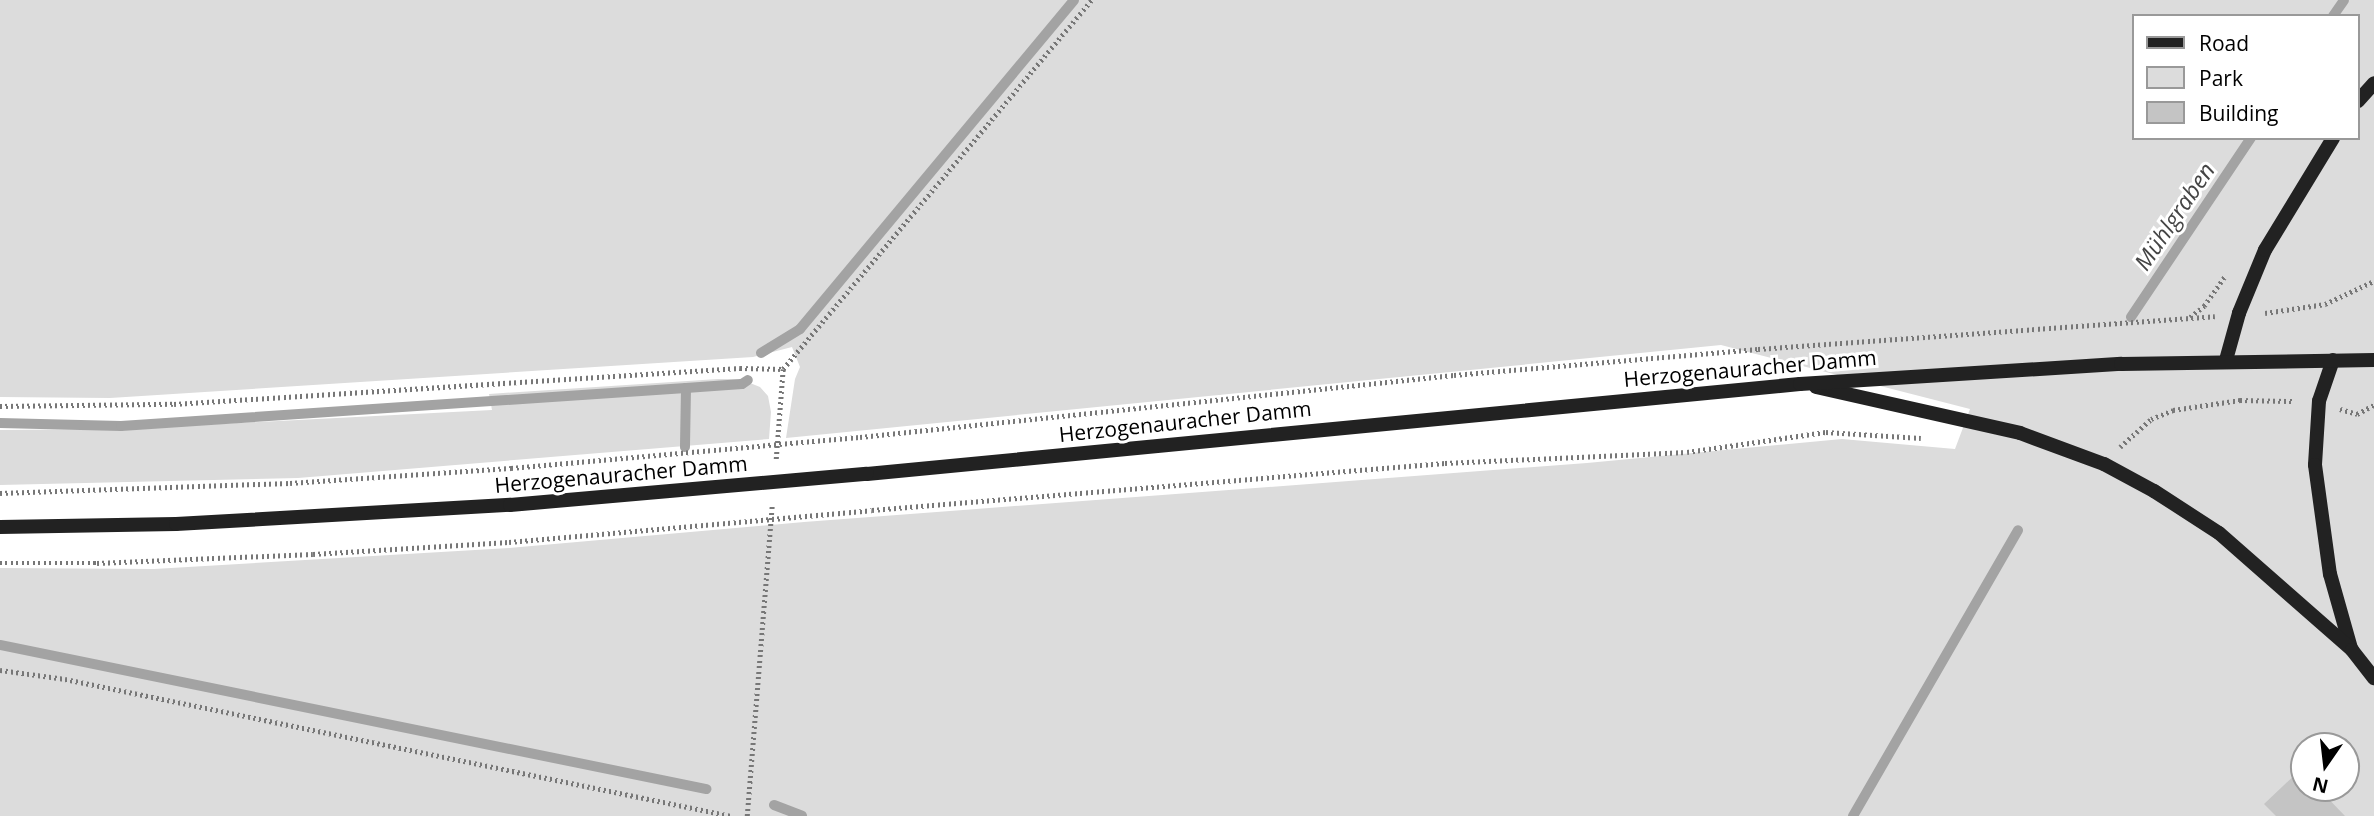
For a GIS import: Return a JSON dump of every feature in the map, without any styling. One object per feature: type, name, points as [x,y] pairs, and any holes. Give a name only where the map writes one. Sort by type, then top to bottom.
[{"type":"main road","points":[[2360,100],[2374,83]]},
{"type":"main road","points":[[2227,360],[2239,313],[2265,250],[2332,140]]},
{"type":"main road","name":"Herzogenauracher Damm","points":[[0,527],[176,524],[510,505],[867,474],[1800,384],[2011,369],[2227,360],[2374,360]]},
{"type":"main road","points":[[2333,360],[2319,401],[2315,465],[2330,574],[2352,650]]},
{"type":"main road","points":[[1800,384],[2020,433],[2104,464],[2219,533],[2352,650],[2374,678]]},
{"type":"path","points":[[775,467],[783,369],[1092,0]]},
{"type":"path","points":[[0,493],[290,483],[511,468],[860,437],[1454,375],[2239,313],[2285,312],[2325,304],[2374,281]]},
{"type":"path","points":[[0,406],[174,404],[740,368],[783,369]]},
{"type":"path","points":[[2104,464],[2136,430],[2151,419],[2173,410],[2240,400],[2319,401],[2357,414],[2374,405]]},
{"type":"path","points":[[0,563],[97,563],[509,542],[1445,463],[1687,452],[1826,432],[1925,439]]},
{"type":"path","points":[[747,816],[773,495]]},
{"type":"path","points":[[0,670],[65,679],[731,816]]},
{"type":"green space","points":[[0,0],[2374,0],[2374,816],[0,816],[0,568],[154,569],[509,548],[804,522],[1587,463],[1842,439],[1955,449],[1970,409],[1721,345],[786,438],[795,379],[800,367],[792,347],[753,357],[110,398],[0,397]]},
{"type":"green space","points":[[740,379],[760,387],[768,396],[771,412],[769,439],[298,478],[0,485],[0,430],[121,429],[492,410],[489,394]]},
{"type":"building","points":[[2290,779],[2290,802],[2332,802],[2345,816],[2276,816],[2264,804]]},
{"type":"waterway","points":[[761,353],[800,329],[1074,0]]},
{"type":"waterway","name":"Mühlgraben","points":[[2334,14],[2344,0]]},
{"type":"waterway","name":"Mühlgraben","points":[[2131,317],[2250,140]]},
{"type":"waterway","points":[[686,388],[742,384],[748,380]]},
{"type":"waterway","points":[[0,423],[121,426],[686,388],[685,447]]},
{"type":"waterway","points":[[1853,816],[2018,530]]},
{"type":"waterway","points":[[0,645],[706,789]]},
{"type":"waterway","points":[[774,805],[802,816]]}]
